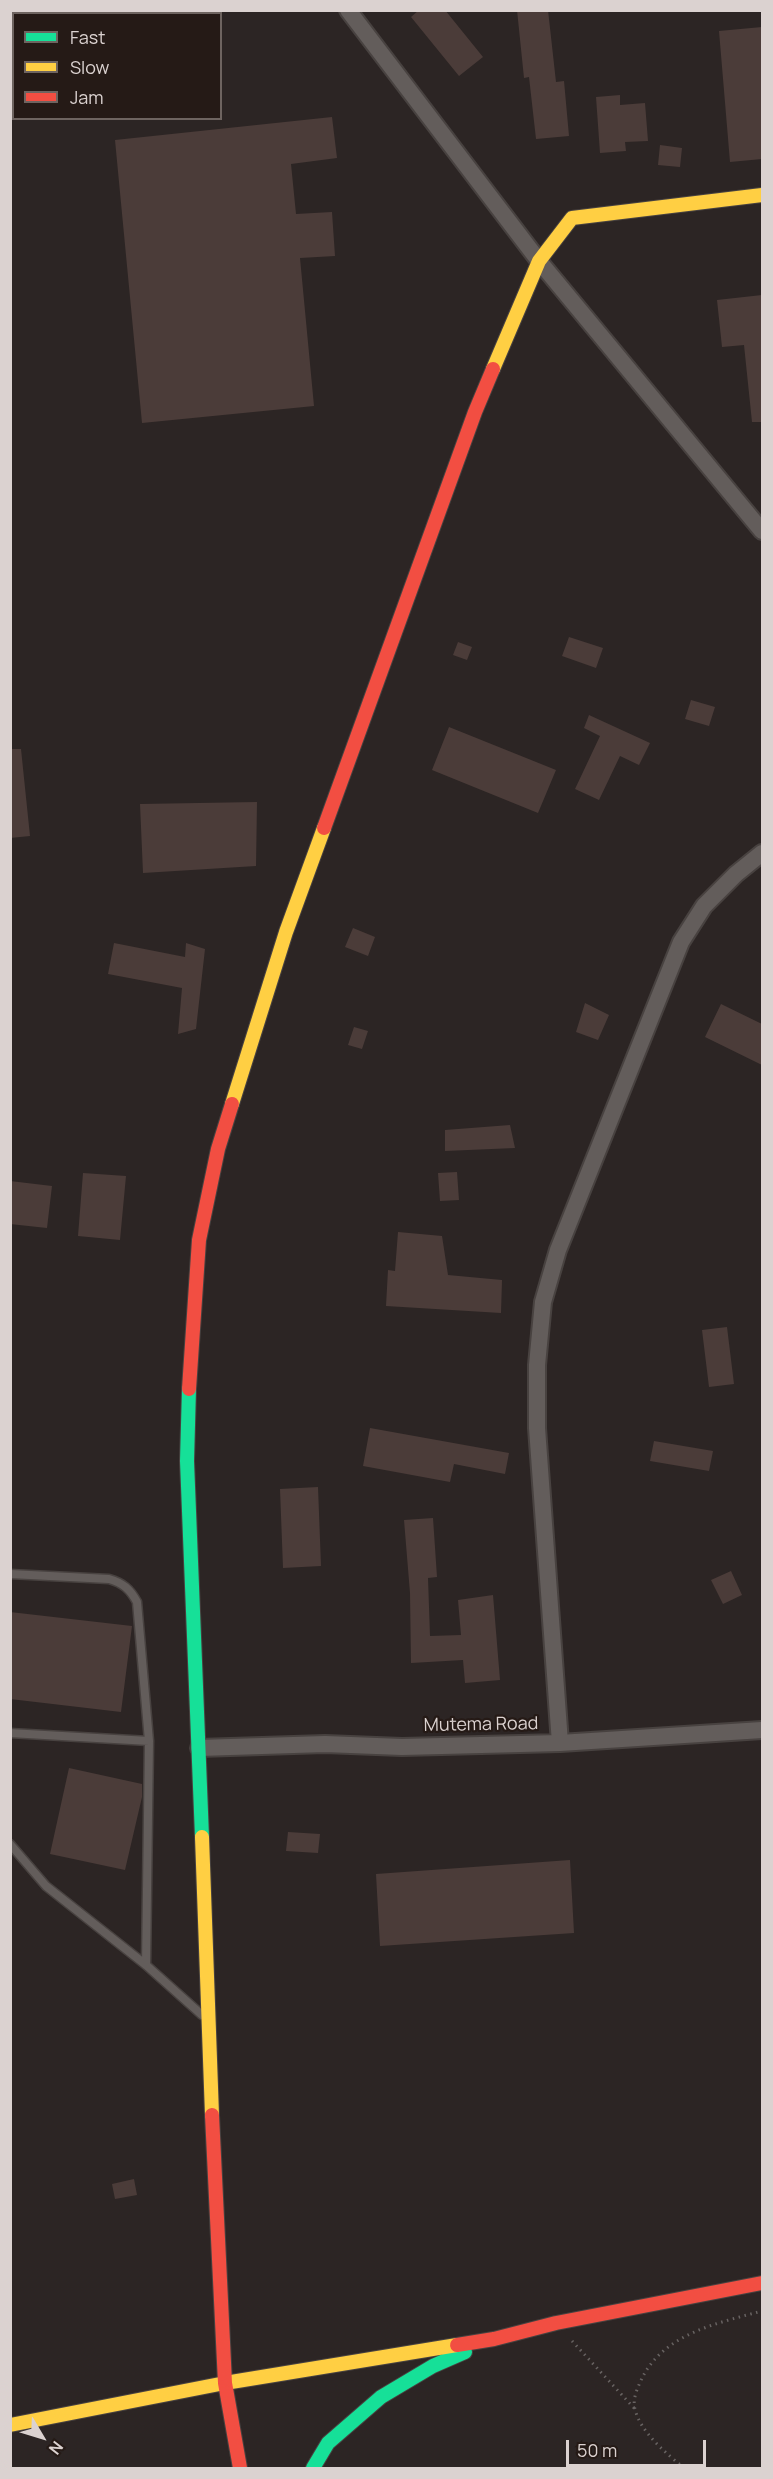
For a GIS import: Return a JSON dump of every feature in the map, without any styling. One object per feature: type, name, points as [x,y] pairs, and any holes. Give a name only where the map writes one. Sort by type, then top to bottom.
[{"type":"street","points":[[348,10],[539,261],[762,531]]},
{"type":"street","points":[[240,2469],[225,2383],[207,2020],[200,1748],[187,1427],[199,1240],[218,1149],[286,932],[475,412],[539,261],[572,218],[762,195]]},
{"type":"street","points":[[560,1743],[537,1428],[537,1365],[543,1302],[558,1250],[681,942],[704,906],[736,874],[762,853]]},
{"type":"street","name":"Mutema Road","points":[[200,1748],[325,1744],[402,1747],[560,1743],[762,1730]]},
{"type":"street","points":[[10,2424],[225,2383],[494,2339],[556,2322],[762,2283]]},
{"type":"street","points":[[313,2469],[328,2443],[381,2397],[433,2366],[494,2339]]},
{"type":"lane","points":[[10,1574],[109,1579],[121,1583],[131,1591],[137,1602],[149,1741],[146,1965]]},
{"type":"lane","points":[[10,1733],[149,1741]]},
{"type":"lane","points":[[10,1844],[46,1886],[146,1965],[207,2020]]},
{"type":"path","points":[[634,2408],[636,2392],[642,2379],[651,2362],[660,2352],[679,2339],[719,2322],[762,2311]]},
{"type":"path","points":[[556,2322],[634,2408],[647,2433],[684,2469]]},
{"type":"building","points":[[419,10],[445,10],[483,57],[459,76],[411,17]]},
{"type":"building","points":[[517,10],[548,10],[556,82],[564,81],[569,136],[536,139],[529,77],[524,78]]},
{"type":"building","points":[[762,27],[762,159],[730,162],[719,31]]},
{"type":"building","points":[[620,95],[620,105],[645,103],[648,141],[625,142],[626,151],[600,153],[596,97]]},
{"type":"building","points":[[332,117],[337,158],[291,164],[296,214],[332,212],[335,256],[300,258],[314,406],[142,423],[115,140]]},
{"type":"building","points":[[660,145],[682,148],[680,167],[658,165]]},
{"type":"building","points":[[762,295],[762,422],[752,422],[744,345],[722,347],[717,300]]},
{"type":"building","points":[[569,637],[603,648],[596,668],[562,656]]},
{"type":"building","points":[[458,642],[472,647],[467,660],[453,655]]},
{"type":"building","points":[[691,700],[715,707],[709,726],[685,719]]},
{"type":"building","points":[[589,715],[650,743],[639,765],[620,756],[599,800],[575,789],[600,736],[584,728]]},
{"type":"building","points":[[449,727],[556,770],[538,813],[432,770]]},
{"type":"building","points":[[10,749],[21,749],[30,836],[10,838]]},
{"type":"building","points":[[257,802],[256,866],[143,873],[140,804]]},
{"type":"building","points":[[353,928],[375,937],[368,956],[345,947]]},
{"type":"building","points":[[114,943],[185,957],[186,943],[205,949],[196,1029],[178,1034],[182,988],[108,974]]},
{"type":"building","points":[[585,1003],[609,1015],[598,1040],[576,1032]]},
{"type":"building","points":[[721,1004],[762,1024],[762,1065],[705,1037]]},
{"type":"building","points":[[354,1027],[368,1031],[362,1049],[348,1045]]},
{"type":"building","points":[[510,1125],[515,1148],[445,1151],[445,1130]]},
{"type":"building","points":[[457,1172],[459,1200],[440,1201],[438,1173]]},
{"type":"building","points":[[83,1173],[126,1176],[120,1240],[78,1236]]},
{"type":"building","points":[[10,1181],[52,1186],[47,1228],[10,1224]]},
{"type":"building","points":[[398,1232],[442,1236],[448,1275],[502,1280],[501,1313],[386,1306],[388,1270],[395,1271]]},
{"type":"building","points":[[727,1327],[734,1384],[709,1387],[702,1330]]},
{"type":"building","points":[[370,1428],[509,1453],[505,1474],[454,1464],[450,1482],[363,1466]]},
{"type":"building","points":[[654,1441],[713,1451],[709,1471],[650,1461]]},
{"type":"building","points":[[318,1487],[321,1566],[283,1568],[280,1489]]},
{"type":"building","points":[[433,1518],[437,1577],[428,1578],[430,1636],[461,1635],[458,1600],[493,1595],[500,1680],[465,1683],[463,1660],[411,1663],[410,1593],[404,1520]]},
{"type":"building","points":[[731,1571],[742,1595],[723,1604],[711,1580]]},
{"type":"building","points":[[10,1612],[132,1626],[121,1712],[10,1699]]},
{"type":"building","points":[[69,1768],[142,1784],[142,1797],[125,1870],[50,1854]]},
{"type":"building","points":[[288,1832],[320,1834],[318,1853],[286,1851]]},
{"type":"building","points":[[570,1860],[574,1933],[380,1946],[376,1874]]},
{"type":"building","points":[[134,2179],[137,2195],[115,2199],[112,2184]]},
{"type":"traffic: fast","points":[[189,1389],[187,1461],[202,1837]]},
{"type":"traffic: fast","points":[[313,2468],[328,2443],[381,2397],[433,2366],[465,2352]]},
{"type":"traffic: slow","points":[[493,369],[539,261],[572,218],[762,195]]},
{"type":"traffic: slow","points":[[232,1104],[286,932],[324,828]]},
{"type":"traffic: slow","points":[[202,1837],[212,2115]]},
{"type":"traffic: slow","points":[[10,2425],[225,2383],[457,2345]]},
{"type":"traffic: jam","points":[[324,828],[475,412],[493,369]]},
{"type":"traffic: jam","points":[[189,1389],[199,1240],[218,1149],[232,1104]]},
{"type":"traffic: jam","points":[[212,2115],[225,2383],[240,2468]]},
{"type":"traffic: jam","points":[[457,2345],[494,2339],[556,2323],[762,2283]]}]
